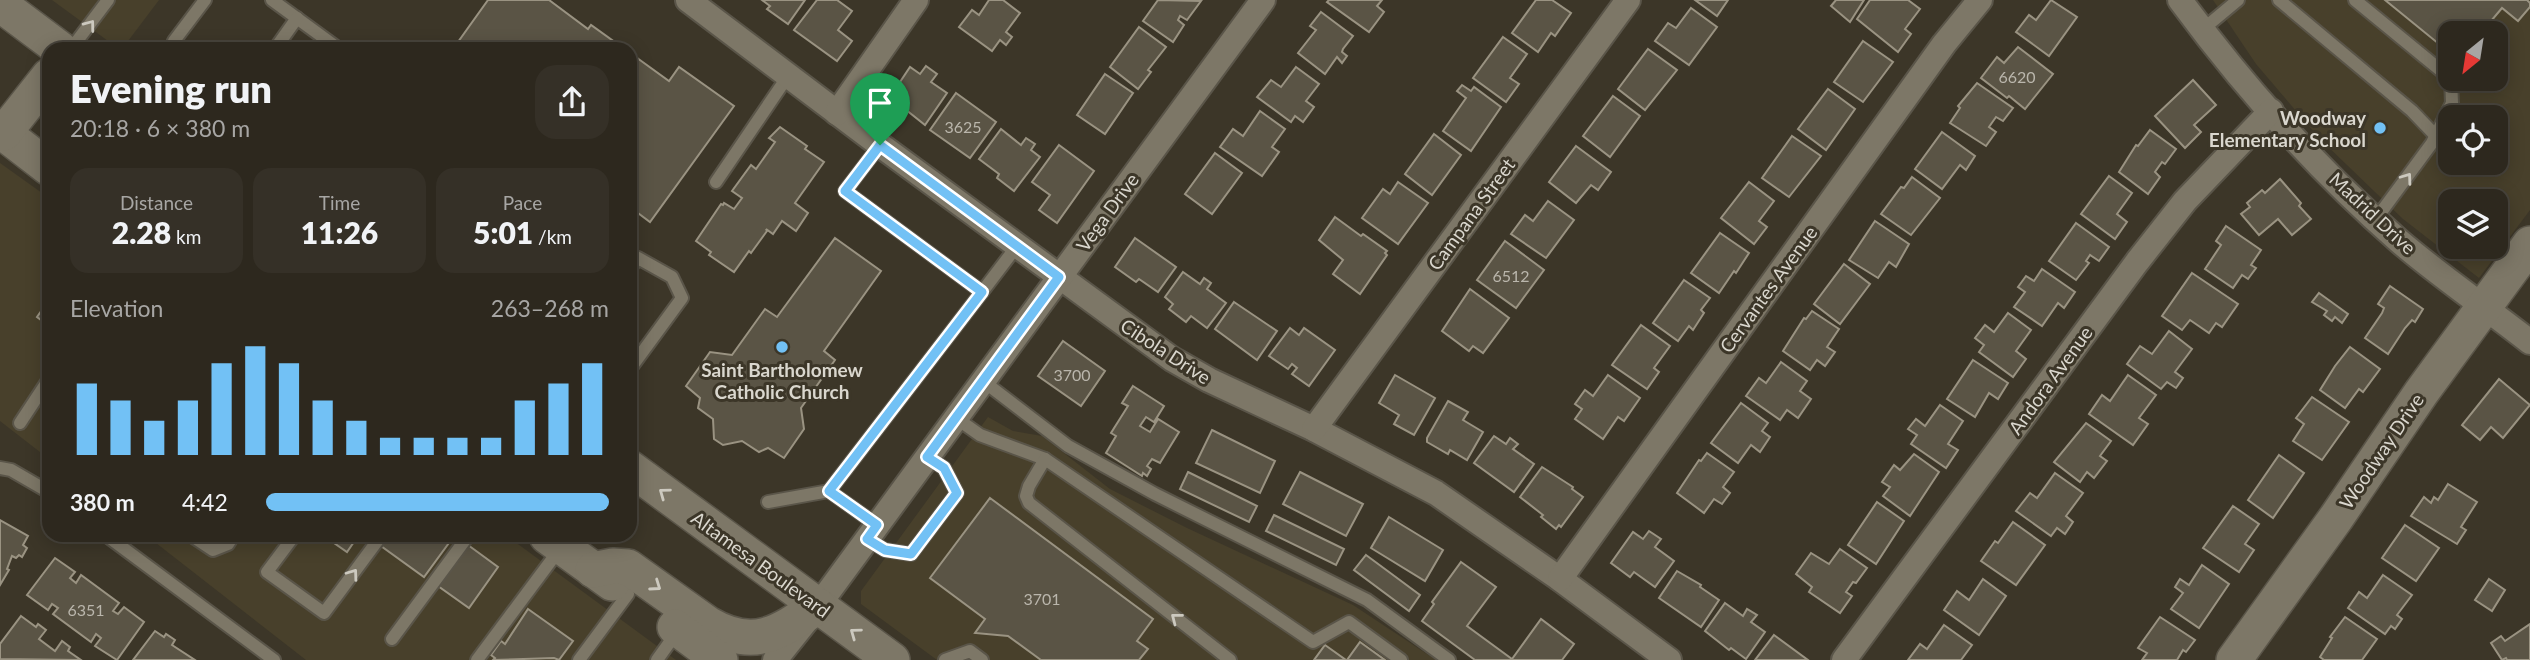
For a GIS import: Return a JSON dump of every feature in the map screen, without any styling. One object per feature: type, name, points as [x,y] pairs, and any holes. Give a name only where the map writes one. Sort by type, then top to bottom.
[{"type":"main road","points":[[9,5],[52,42]]},
{"type":"main road","points":[[42,84],[1,133],[42,163]]},
{"type":"main road","name":"Woodway Drive","points":[[2234,660],[2484,305],[2530,244]]},
{"type":"main road","name":"Altamesa Boulevard","points":[[637,473],[892,660]]},
{"type":"main road","points":[[555,542],[720,660]]},
{"type":"main road","points":[[593,569],[628,567],[708,624],[722,632],[741,637],[762,638],[783,630],[818,607]]},
{"type":"street","name":"Cibola Drive","points":[[688,0],[1172,359],[1436,493],[1560,579],[1669,660]]},
{"type":"street","points":[[837,113],[916,0]]},
{"type":"street","name":"Vega Drive","points":[[775,660],[818,607],[1263,0]]},
{"type":"street","name":"Campana Street","points":[[1314,429],[1628,0]]},
{"type":"street","name":"Cervantes Avenue","points":[[1560,579],[1944,44],[1980,0]]},
{"type":"street","name":"Madrid Drive","points":[[2180,0],[2271,111],[2348,194],[2401,242],[2530,342]]},
{"type":"street","name":"Andora Avenue","points":[[1844,660],[2137,262],[2185,201],[2271,111]]},
{"type":"lane","points":[[76,42],[108,0]]},
{"type":"lane","points":[[174,42],[205,0]]},
{"type":"lane","points":[[271,0],[330,42]]},
{"type":"lane","points":[[2202,30],[2238,0]]},
{"type":"lane","points":[[2279,0],[2412,111],[2435,136]]},
{"type":"lane","points":[[2355,0],[2438,68]]},
{"type":"lane","points":[[280,42],[297,18]]},
{"type":"lane","points":[[716,182],[788,76]]},
{"type":"lane","points":[[2376,219],[2435,136],[2452,103],[2451,91]]},
{"type":"lane","points":[[880,145],[845,191],[982,292]]},
{"type":"lane","points":[[768,502],[829,491],[1017,246]]},
{"type":"lane","points":[[637,262],[672,277],[682,298],[637,359]]},
{"type":"lane","points":[[983,381],[1068,446],[1167,500],[1367,600],[1449,660]]},
{"type":"lane","points":[[20,423],[42,390]]},
{"type":"lane","points":[[956,418],[980,435],[1045,459],[1313,642],[1349,622],[1401,660]]},
{"type":"lane","points":[[829,491],[872,532],[885,550],[911,554],[957,493],[944,468],[927,457]]},
{"type":"lane","points":[[1045,459],[1029,486],[1026,496],[1029,503],[1230,660]]},
{"type":"lane","points":[[0,468],[11,470],[42,488]]},
{"type":"lane","points":[[115,542],[274,660]]},
{"type":"lane","points":[[201,542],[213,550],[229,542]]},
{"type":"lane","points":[[290,542],[267,572],[324,613],[377,542]]},
{"type":"lane","points":[[392,639],[464,542]]},
{"type":"lane","points":[[477,660],[553,542]]},
{"type":"lane","points":[[579,660],[628,594]]},
{"type":"lane","points":[[657,660],[678,630]]},
{"type":"lane","points":[[946,660],[970,651],[982,660]]},
{"type":"shaded area","points":[[52,0],[159,0],[127,42],[109,42]]},
{"type":"shaded area","name":"Woodway Elementary School","points":[[2213,0],[2530,0],[2530,210],[2508,239],[2508,189],[2438,189],[2438,246],[2403,219],[2320,139],[2256,64]]},
{"type":"shaded area","points":[[0,163],[42,193],[42,454],[0,421]]},
{"type":"shaded area","name":"Woodway Elementary School","points":[[2455,259],[2493,259],[2479,278]]},
{"type":"shaded area","points":[[988,417],[1013,431],[1042,436],[1110,489],[1353,605],[1436,660],[937,660],[861,604],[861,591]]},
{"type":"shaded area","points":[[155,542],[515,542],[676,660],[306,660]]},
{"type":"building","points":[[488,0],[549,0],[588,29],[591,25],[615,42],[458,42]]},
{"type":"building","points":[[762,0],[805,0],[788,24],[767,9],[770,6]]},
{"type":"building","points":[[817,0],[837,0],[852,11],[838,30],[852,41],[837,61],[794,30]]},
{"type":"building","points":[[989,0],[1003,0],[1020,13],[1006,32],[1012,37],[1006,45],[1000,40],[992,51],[959,27],[972,10],[979,15]]},
{"type":"building","points":[[1158,0],[1201,1],[1187,20],[1180,16],[1178,20],[1184,25],[1173,42],[1143,21]]},
{"type":"building","points":[[1382,0],[1377,6],[1384,12],[1369,32],[1327,2]]},
{"type":"building","points":[[1536,0],[1552,0],[1571,13],[1555,36],[1551,33],[1538,52],[1512,33]]},
{"type":"building","points":[[1695,0],[1728,0],[1717,16]]},
{"type":"building","points":[[1836,0],[1864,0],[1850,22],[1831,6]]},
{"type":"building","points":[[1870,0],[1908,0],[1920,9],[1905,29],[1911,34],[1898,52],[1857,19]]},
{"type":"building","points":[[2051,0],[2077,17],[2049,56],[2016,32],[2029,15],[2036,20]]},
{"type":"building","points":[[2385,0],[2527,0],[2530,3],[2530,7],[2518,21],[2502,8],[2491,21],[2438,21],[2438,43]]},
{"type":"building","points":[[1691,8],[1717,27],[1689,65],[1655,41],[1668,23],[1676,28]]},
{"type":"building","points":[[1321,12],[1353,36],[1343,49],[1342,52],[1347,56],[1342,63],[1337,57],[1325,74],[1298,53],[1316,30],[1310,26]]},
{"type":"building","points":[[1139,27],[1166,47],[1148,70],[1151,72],[1138,89],[1110,67]]},
{"type":"building","points":[[1503,37],[1527,54],[1510,78],[1519,84],[1506,102],[1473,78]]},
{"type":"building","points":[[1863,41],[1893,62],[1863,102],[1834,82]]},
{"type":"building","points":[[2018,47],[2053,74],[2025,109],[1981,78],[1997,57],[2004,63]]},
{"type":"building","points":[[1648,49],[1677,70],[1645,110],[1618,89]]},
{"type":"building","points":[[637,58],[669,81],[679,67],[734,106],[650,222],[637,212]]},
{"type":"building","points":[[926,66],[937,74],[931,82],[947,93],[925,125],[890,97],[910,67],[920,74]]},
{"type":"building","points":[[1296,67],[1319,84],[1306,101],[1314,107],[1303,122],[1295,116],[1291,122],[1257,97],[1271,80],[1281,87]]},
{"type":"building","points":[[1105,74],[1133,93],[1105,134],[1077,115]]},
{"type":"building","points":[[2193,80],[2216,105],[2194,125],[2201,132],[2185,148],[2155,116]]},
{"type":"building","points":[[1977,83],[2013,108],[2003,121],[1996,117],[1989,127],[1996,132],[1986,146],[1950,123],[1960,108],[1958,106]]},
{"type":"building","points":[[1462,85],[1471,91],[1474,87],[1501,107],[1471,151],[1443,131],[1466,98],[1457,91]]},
{"type":"building","points":[[1828,89],[1855,109],[1826,150],[1798,129]]},
{"type":"building","points":[[956,93],[996,122],[970,158],[930,130]]},
{"type":"building","points":[[1613,96],[1640,116],[1610,157],[1583,136]]},
{"type":"building","points":[[1260,111],[1285,129],[1272,147],[1279,152],[1262,176],[1220,147],[1233,129],[1243,136]]},
{"type":"building","points":[[780,127],[824,162],[795,203],[808,213],[796,231],[782,221],[773,234],[766,229],[751,253],[749,251],[734,272],[709,255],[711,252],[696,241],[721,204],[734,209],[742,198],[732,191],[751,165],[756,169],[775,142],[769,138]]},
{"type":"building","points":[[1001,129],[1021,145],[1026,138],[1035,144],[1031,150],[1040,157],[1014,191],[997,178],[999,174],[979,159]]},
{"type":"building","points":[[2150,130],[2176,149],[2155,172],[2160,177],[2148,194],[2119,172],[2136,145],[2138,146]]},
{"type":"building","points":[[1942,132],[1975,156],[1966,170],[1960,165],[1942,189],[1915,169]]},
{"type":"building","points":[[1434,134],[1461,155],[1432,195],[1405,174]]},
{"type":"building","points":[[1792,136],[1821,156],[1789,197],[1762,178]]},
{"type":"building","points":[[1059,145],[1094,171],[1057,223],[1039,210],[1050,195],[1032,182]]},
{"type":"building","points":[[1576,146],[1611,172],[1598,190],[1591,185],[1576,203],[1549,182]]},
{"type":"building","points":[[1215,153],[1242,173],[1212,214],[1185,194]]},
{"type":"building","points":[[2109,176],[2132,193],[2117,214],[2127,222],[2115,239],[2081,214]]},
{"type":"building","points":[[1912,177],[1940,198],[1911,235],[1881,214]]},
{"type":"building","points":[[2280,179],[2311,219],[2292,235],[2278,219],[2259,235],[2241,214],[2250,207],[2247,203],[2262,190],[2265,193]]},
{"type":"building","points":[[1398,182],[1428,203],[1398,244],[1362,218],[1383,189],[1390,194]]},
{"type":"building","points":[[1749,182],[1774,201],[1759,221],[1767,227],[1754,244],[1721,218]]},
{"type":"building","points":[[1548,201],[1574,220],[1546,258],[1511,234],[1525,215],[1533,221]]},
{"type":"building","points":[[1335,217],[1387,251],[1387,255],[1360,294],[1333,274],[1343,260],[1319,240]]},
{"type":"building","points":[[1875,221],[1909,244],[1896,267],[1889,262],[1878,278],[1849,260]]},
{"type":"building","points":[[2076,223],[2109,247],[2099,261],[2090,255],[2086,261],[2089,263],[2076,280],[2049,261]]},
{"type":"building","points":[[2226,226],[2261,250],[2251,265],[2256,268],[2248,279],[2242,275],[2233,288],[2205,269],[2221,245],[2216,241]]},
{"type":"building","points":[[1720,233],[1749,253],[1719,293],[1691,273]]},
{"type":"building","name":"Saint Bartholomew Catholic Church","points":[[835,238],[881,271],[824,351],[835,360],[801,408],[804,429],[784,458],[768,448],[759,452],[742,441],[723,445],[714,439],[713,419],[698,408],[700,398],[686,386],[710,352],[732,355],[765,309],[777,317]]},
{"type":"building","points":[[1135,238],[1176,267],[1158,292],[1139,279],[1136,282],[1115,267]]},
{"type":"building","points":[[1505,241],[1544,270],[1516,308],[1477,280]]},
{"type":"building","points":[[1844,264],[1870,284],[1840,324],[1814,304]]},
{"type":"building","points":[[2042,269],[2075,292],[2064,308],[2058,303],[2042,326],[2014,307],[2025,292],[2018,287],[2026,276],[2034,281]]},
{"type":"building","points":[[1183,272],[1200,284],[1204,278],[1211,283],[1207,289],[1226,303],[1207,328],[1191,316],[1186,322],[1169,309],[1173,304],[1165,297]]},
{"type":"building","points":[[2192,273],[2238,304],[2222,327],[2216,323],[2209,333],[2190,320],[2182,330],[2162,316]]},
{"type":"building","points":[[1684,280],[1710,298],[1701,310],[1704,313],[1693,330],[1689,326],[1678,341],[1653,323]]},
{"type":"building","points":[[2390,286],[2423,309],[2415,322],[2412,320],[2405,328],[2388,354],[2365,338],[2382,313],[2384,308],[2378,304]]},
{"type":"building","points":[[1470,289],[1509,318],[1483,353],[1473,346],[1469,351],[1442,331]]},
{"type":"building","points":[[2319,293],[2348,314],[2342,323],[2335,317],[2332,321],[2324,315],[2327,311],[2312,302]]},
{"type":"building","points":[[1234,302],[1277,331],[1257,360],[1215,329]]},
{"type":"building","points":[[1812,311],[1839,329],[1827,347],[1835,352],[1825,366],[1817,360],[1810,370],[1783,351],[1804,318]]},
{"type":"building","points":[[2008,313],[2031,330],[2016,351],[2026,359],[2013,377],[1979,352],[1984,345],[1975,338],[1985,325],[1994,332]]},
{"type":"building","points":[[1641,325],[1670,346],[1654,368],[1659,372],[1647,389],[1612,365]]},
{"type":"building","points":[[1290,328],[1299,335],[1304,328],[1335,350],[1309,386],[1292,374],[1297,368],[1292,364],[1288,369],[1269,356]]},
{"type":"building","points":[[2169,331],[2192,349],[2175,372],[2183,378],[2176,388],[2167,382],[2161,389],[2127,364],[2140,346],[2152,354]]},
{"type":"building","points":[[1063,341],[1105,371],[1081,406],[1038,376]]},
{"type":"building","points":[[2350,347],[2380,369],[2363,392],[2359,389],[2345,408],[2320,390]]},
{"type":"building","points":[[1973,360],[2008,383],[1998,399],[1989,393],[1975,417],[1947,399]]},
{"type":"building","points":[[1781,362],[1807,381],[1800,391],[1811,399],[1798,418],[1787,410],[1780,420],[1746,396],[1759,378],[1766,383]]},
{"type":"building","points":[[1395,375],[1435,398],[1414,435],[1394,424],[1399,415],[1379,403]]},
{"type":"building","points":[[1608,375],[1640,398],[1624,421],[1618,417],[1603,439],[1575,419],[1582,409],[1575,404],[1585,390],[1593,396]]},
{"type":"building","points":[[2128,375],[2156,395],[2139,418],[2148,424],[2133,445],[2089,414],[2102,395],[2110,401]]},
{"type":"building","points":[[2499,379],[2530,405],[2503,438],[2491,427],[2480,440],[2462,425]]},
{"type":"building","points":[[1133,386],[1164,406],[1154,422],[1146,417],[1140,426],[1150,432],[1158,419],[1179,432],[1160,463],[1152,459],[1147,466],[1151,469],[1147,476],[1143,473],[1142,476],[1106,453],[1116,436],[1111,433],[1128,406],[1122,403]]},
{"type":"building","points":[[2312,397],[2349,422],[2322,460],[2293,441],[2304,424],[2296,418]]},
{"type":"building","points":[[1448,401],[1468,412],[1463,420],[1483,432],[1467,460],[1450,450],[1448,454],[1427,442]]},
{"type":"building","points":[[1741,403],[1768,423],[1762,431],[1770,437],[1760,452],[1751,445],[1738,463],[1711,443]]},
{"type":"building","points":[[1940,405],[1963,421],[1948,444],[1958,450],[1946,468],[1911,444],[1917,435],[1908,429],[1916,419],[1925,426]]},
{"type":"building","points":[[2086,423],[2111,441],[2100,456],[2107,461],[2094,478],[2087,472],[2080,482],[2054,462]]},
{"type":"building","points":[[1212,430],[1275,461],[1260,493],[1196,463]]},
{"type":"building","points":[[1494,436],[1506,444],[1510,438],[1518,444],[1513,449],[1534,464],[1514,492],[1474,463]]},
{"type":"building","points":[[1707,453],[1734,472],[1723,487],[1730,493],[1722,504],[1714,499],[1704,513],[1677,493],[1699,460]]},
{"type":"building","points":[[1914,454],[1939,472],[1910,516],[1883,496],[1890,487],[1882,482],[1894,465],[1900,470]]},
{"type":"building","points":[[2279,455],[2304,473],[2273,518],[2248,500]]},
{"type":"building","points":[[1542,467],[1573,487],[1572,489],[1583,497],[1561,527],[1559,525],[1556,529],[1520,497]]},
{"type":"building","points":[[1188,472],[1257,506],[1249,522],[1180,489]]},
{"type":"building","points":[[1300,472],[1363,504],[1346,536],[1283,504]]},
{"type":"building","points":[[2055,473],[2083,493],[2066,516],[2073,522],[2065,534],[2057,528],[2051,536],[2016,511],[2030,493],[2037,498]]},
{"type":"building","points":[[2448,484],[2477,502],[2461,527],[2466,530],[2457,544],[2411,516],[2424,497],[2431,503],[2434,497],[2438,500]]},
{"type":"building","points":[[990,498],[1153,619],[1137,641],[1148,649],[1139,660],[1041,660],[1008,636],[975,633],[985,619],[930,578]]},
{"type":"building","points":[[1877,502],[1904,521],[1876,564],[1848,545]]},
{"type":"building","points":[[2233,506],[2259,524],[2245,544],[2254,550],[2239,572],[2203,548]]},
{"type":"building","points":[[1274,515],[1344,549],[1336,565],[1266,531]]},
{"type":"building","points":[[1389,517],[1443,550],[1425,581],[1371,548]]},
{"type":"building","points":[[0,520],[28,536],[23,545],[27,548],[22,557],[12,556],[7,569],[9,570],[0,585]]},
{"type":"building","points":[[2013,522],[2045,545],[2016,585],[1981,561]]},
{"type":"building","points":[[2405,525],[2439,548],[2416,581],[2382,558]]},
{"type":"building","points":[[1649,531],[1661,539],[1655,547],[1674,561],[1655,587],[1634,572],[1630,577],[1611,563],[1633,532],[1643,539]]},
{"type":"building","points":[[333,542],[354,542],[347,552]]},
{"type":"building","points":[[384,542],[450,542],[424,577],[381,546]]},
{"type":"building","points":[[468,545],[498,567],[469,608],[438,586]]},
{"type":"building","points":[[1840,549],[1867,568],[1846,592],[1852,596],[1840,613],[1809,592],[1812,587],[1796,574],[1811,553],[1829,564]]},
{"type":"building","points":[[1366,555],[1420,595],[1409,611],[1354,570]]},
{"type":"building","points":[[55,558],[75,572],[70,578],[76,583],[81,575],[119,603],[113,611],[118,614],[124,607],[144,622],[117,660],[95,646],[101,638],[96,634],[91,642],[53,614],[58,608],[52,604],[48,610],[27,595]]},
{"type":"building","points":[[1461,562],[1496,587],[1467,626],[1512,659],[1541,619],[1574,644],[1562,660],[1475,660],[1422,621],[1434,604],[1432,602]]},
{"type":"building","points":[[2202,565],[2229,584],[2199,628],[2171,609],[2183,593],[2175,587],[2180,579],[2189,585]]},
{"type":"building","points":[[1677,571],[1701,585],[1700,587],[1719,600],[1701,627],[1659,598]]},
{"type":"building","points":[[2383,575],[2412,595],[2397,615],[2402,619],[2395,629],[2391,626],[2385,634],[2348,608],[2359,592],[2367,598]]},
{"type":"building","points":[[1983,579],[2006,596],[1979,635],[1944,610],[1957,591],[1969,600]]},
{"type":"building","points":[[2489,579],[2505,590],[2492,611],[2475,600]]},
{"type":"building","points":[[1725,603],[1743,616],[1747,609],[1757,615],[1751,622],[1765,632],[1746,659],[1731,648],[1729,650],[1705,631]]},
{"type":"building","points":[[528,609],[573,641],[559,660],[493,660],[495,658],[491,655],[501,641],[505,644]]},
{"type":"building","points":[[21,616],[36,627],[38,624],[46,630],[39,639],[55,651],[62,641],[70,647],[68,651],[81,660],[0,659],[0,644]]},
{"type":"building","points":[[2160,617],[2195,640],[2186,652],[2183,650],[2177,660],[2142,660],[2147,653],[2138,648]]},
{"type":"building","points":[[2345,617],[2377,639],[2362,660],[2324,660],[2320,657],[2332,638],[2330,637]]},
{"type":"building","points":[[2530,624],[2530,660],[2502,660],[2491,643],[2501,636],[2505,641]]},
{"type":"building","points":[[1944,625],[1972,645],[1961,660],[1908,660],[1920,644],[1927,649]]},
{"type":"building","points":[[155,631],[175,640],[172,645],[195,660],[133,660]]},
{"type":"building","points":[[1774,635],[1808,660],[1755,660]]},
{"type":"building","points":[[1360,642],[1385,660],[1347,660]]},
{"type":"building","points":[[1325,645],[1346,660],[1314,660]]},
{"type":"place","name":"Woodway Elementary School","points":[[2380,128]]},
{"type":"place","name":"Saint Bartholomew Catholic Church","points":[[782,347]]},
{"type":"route","points":[[880,145],[1059,277],[927,457],[944,468],[957,493],[911,554],[885,550],[867,539],[877,525],[829,491],[982,292],[845,191],[880,145]]}]
